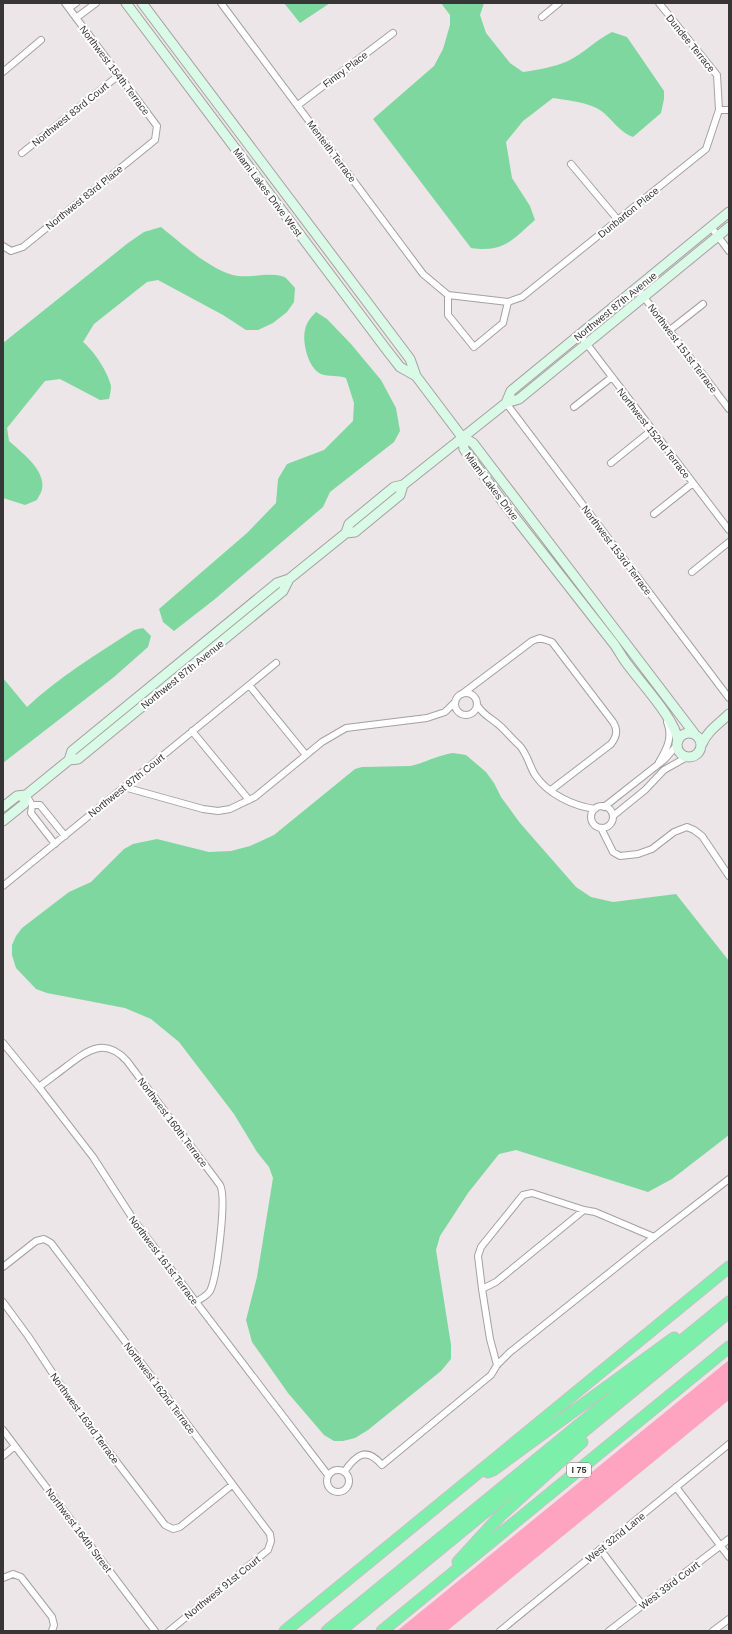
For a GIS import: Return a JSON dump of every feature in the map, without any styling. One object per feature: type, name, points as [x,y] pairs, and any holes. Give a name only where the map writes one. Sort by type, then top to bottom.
[{"type":"highway","points":[[285,1631],[729,1267]]},
{"type":"highway","points":[[471,1478],[493,1470],[637,1364],[729,1301]]},
{"type":"highway","points":[[327,1631],[729,1301]]},
{"type":"highway","points":[[340,1631],[729,1312]]},
{"type":"highway","name":"I 75","points":[[382,1631],[729,1347]]},
{"type":"highway","points":[[429,1593],[500,1516],[657,1375],[664,1365]]},
{"type":"main road","name":"Miami Lakes Drive West","points":[[126,3],[386,349],[400,367],[416,376]]},
{"type":"main road","name":"Miami Lakes Drive West","points":[[142,3],[410,359],[416,376],[462,437]]},
{"type":"main road","name":"Northwest 87th Avenue","points":[[506,403],[511,391],[729,212]]},
{"type":"main road","name":"Northwest 87th Avenue","points":[[3,807],[17,796],[26,795],[69,760],[72,751],[277,583],[289,579],[346,533],[349,524],[394,487],[403,485],[506,403],[519,400],[729,227]]},
{"type":"main road","name":"Miami Lakes Drive","points":[[462,437],[464,449],[475,464],[541,552],[614,644],[672,723],[677,734],[677,743]]},
{"type":"main road","name":"Miami Lakes Drive","points":[[462,437],[473,443],[695,734]]},
{"type":"main road","points":[[712,729],[695,734],[686,733],[680,737],[677,743],[681,754],[687,757],[694,757],[698,755],[704,739],[712,729],[729,714]]},
{"type":"main road","points":[[695,734],[702,744]]},
{"type":"main road","name":"Northwest 87th Avenue","points":[[3,820],[24,804],[26,795]]},
{"type":"street","points":[[67,6],[76,3]]},
{"type":"street","points":[[76,18],[96,3]]},
{"type":"street","name":"Menteith Terrace","points":[[221,3],[423,274],[448,295]]},
{"type":"street","points":[[542,17],[559,3]]},
{"type":"street","name":"Dundee Terrace","points":[[659,3],[716,75],[719,110]]},
{"type":"street","name":"Northwest 154th Terrace","points":[[67,6],[157,126],[155,140]]},
{"type":"street","name":"Fintry Place","points":[[298,105],[393,33]]},
{"type":"street","points":[[3,72],[41,40]]},
{"type":"street","name":"Northwest 83rd Court","points":[[22,153],[119,75]]},
{"type":"street","points":[[719,110],[729,110]]},
{"type":"street","name":"Dunbarton Place","points":[[508,302],[522,297],[706,149],[719,110]]},
{"type":"street","name":"Northwest 83rd Place","points":[[3,246],[12,251],[23,247],[155,140]]},
{"type":"street","points":[[571,164],[618,220]]},
{"type":"street","points":[[711,227],[729,251]]},
{"type":"street","name":"Northwest 151st Terrace","points":[[637,288],[729,409]]},
{"type":"street","points":[[448,295],[508,302],[503,323],[474,347],[448,314],[448,295]]},
{"type":"street","points":[[670,330],[703,304]]},
{"type":"street","name":"Northwest 152nd Terrace","points":[[580,335],[729,530]]},
{"type":"street","points":[[574,407],[612,377]]},
{"type":"street","name":"Northwest 153rd Terrace","points":[[506,403],[729,698]]},
{"type":"street","points":[[611,463],[652,430]]},
{"type":"street","points":[[654,514],[693,483]]},
{"type":"street","points":[[692,572],[729,542]]},
{"type":"street","points":[[445,712],[462,694],[532,642],[540,638],[552,642],[613,722],[616,733],[615,739],[611,744],[551,790]]},
{"type":"street","name":"Northwest 87th Court","points":[[3,886],[276,663]]},
{"type":"street","points":[[483,679],[476,689],[475,698],[482,713],[501,726],[521,748],[534,774],[542,783],[551,790],[581,807],[591,817],[594,824],[601,828],[608,839],[611,848],[616,854],[620,856],[638,854],[652,849],[674,832],[687,827],[702,836],[729,876]]},
{"type":"street","points":[[248,685],[306,755]]},
{"type":"street","points":[[462,694],[469,694],[475,698]]},
{"type":"street","points":[[455,702],[459,713]]},
{"type":"street","points":[[469,715],[475,712],[477,705]]},
{"type":"street","points":[[124,787],[210,810],[224,810],[235,807],[249,800],[330,737],[351,727],[422,719],[445,712],[486,716]]},
{"type":"street","points":[[658,763],[666,750],[669,736],[668,724],[664,713]]},
{"type":"street","points":[[192,731],[249,800]]},
{"type":"street","points":[[581,807],[595,809],[604,807],[665,759],[677,743]]},
{"type":"street","points":[[613,816],[645,790],[664,770],[687,757]]},
{"type":"street","points":[[26,795],[32,804],[31,813],[55,844]]},
{"type":"street","points":[[32,804],[40,805],[65,836]]},
{"type":"street","points":[[604,807],[611,810],[613,816],[608,839]]},
{"type":"street","points":[[591,817],[595,809]]},
{"type":"street","points":[[45,831],[55,823]]},
{"type":"street","points":[[601,828],[606,828],[610,825]]},
{"type":"street","name":"Northwest 161st Terrace","points":[[3,1043],[93,1157],[128,1212],[328,1475]]},
{"type":"street","name":"Northwest 160th Terrace","points":[[39,1087],[89,1050],[108,1048],[122,1056],[222,1189],[223,1195],[220,1235],[212,1285],[208,1294],[196,1302]]},
{"type":"street","points":[[344,1472],[355,1458],[366,1454],[373,1456],[382,1466],[491,1375],[497,1365],[509,1353],[557,1313],[729,1179]]},
{"type":"street","points":[[497,1365],[490,1339],[478,1256],[481,1247],[523,1195],[532,1193],[584,1210],[595,1212],[654,1237]]},
{"type":"street","points":[[482,1290],[496,1282],[584,1210]]},
{"type":"street","name":"Northwest 162nd Terrace","points":[[3,1267],[36,1241],[44,1239],[51,1243],[270,1534],[271,1541]]},
{"type":"street","name":"Northwest 163rd Terrace","points":[[3,1302],[28,1336],[77,1410],[165,1525],[172,1529],[180,1527],[232,1485]]},
{"type":"street","name":"Northwest 164th Street","points":[[3,1430],[155,1631]]},
{"type":"street","name":"West 32nd Lane","points":[[500,1631],[729,1444]]},
{"type":"street","points":[[3,1456],[15,1446]]},
{"type":"street","points":[[337,1470],[344,1472],[349,1481],[346,1488],[340,1492],[330,1489],[327,1482],[328,1475],[337,1470]]},
{"type":"street","points":[[676,1488],[729,1558]]},
{"type":"street","name":"West 33rd Court","points":[[613,1630],[729,1539]]},
{"type":"street","name":"Northwest 91st Court","points":[[168,1631],[268,1550],[271,1541]]},
{"type":"street","points":[[600,1549],[643,1606]]},
{"type":"street","points":[[3,1578],[13,1574],[21,1577],[52,1617],[53,1628]]},
{"type":"street","points":[[713,1631],[729,1619]]},
{"type":"shaded area","points":[[284,3],[330,3],[300,23]]},
{"type":"shaded area","points":[[441,3],[484,3],[480,15],[486,33],[510,63],[523,72],[552,67],[568,61],[612,32],[627,37],[664,91],[661,113],[633,137],[624,132],[604,113],[593,106],[580,102],[553,98],[523,121],[506,142],[512,178],[530,206],[535,220],[513,239],[500,247],[492,249],[471,248],[373,119],[434,66],[443,49],[450,25],[450,15]]},
{"type":"shaded area","points":[[161,227],[197,256],[218,269],[238,276],[276,275],[286,278],[295,288],[294,302],[287,312],[273,323],[258,330],[246,330],[223,315],[158,280],[147,282],[94,324],[83,342],[96,356],[107,374],[111,386],[109,399],[100,400],[60,379],[45,381],[7,428],[9,441],[32,462],[36,468],[42,482],[42,489],[37,500],[25,505],[3,498],[3,343],[128,243],[144,232]]},
{"type":"shaded area","points":[[316,312],[327,319],[351,344],[381,380],[396,408],[400,431],[394,442],[330,492],[323,507],[215,599],[174,631],[163,622],[159,609],[247,533],[276,503],[278,479],[287,464],[324,450],[353,421],[354,403],[346,378],[321,374],[316,371],[309,361],[305,348],[304,335],[306,325]]},
{"type":"shaded area","points":[[143,628],[151,636],[148,647],[114,677],[3,763],[3,678],[27,707],[39,696],[79,666],[134,630]]},
{"type":"shaded area","points":[[453,753],[466,755],[486,772],[494,783],[501,797],[520,823],[576,887],[591,897],[613,902],[676,894],[729,961],[729,1135],[672,1179],[648,1192],[516,1150],[499,1154],[468,1193],[440,1236],[436,1250],[451,1345],[451,1359],[441,1371],[368,1430],[355,1438],[343,1441],[334,1441],[324,1435],[288,1393],[252,1342],[246,1320],[257,1277],[273,1178],[269,1167],[257,1152],[234,1114],[179,1042],[151,1019],[125,1008],[47,993],[36,989],[16,968],[12,955],[12,945],[22,928],[69,892],[91,882],[124,849],[133,844],[157,839],[209,852],[231,851],[250,846],[274,835],[355,769],[362,767],[410,766],[442,755]]},
{"type":"shaded area","points":[[729,1360],[729,1400],[447,1631],[397,1631]]}]
